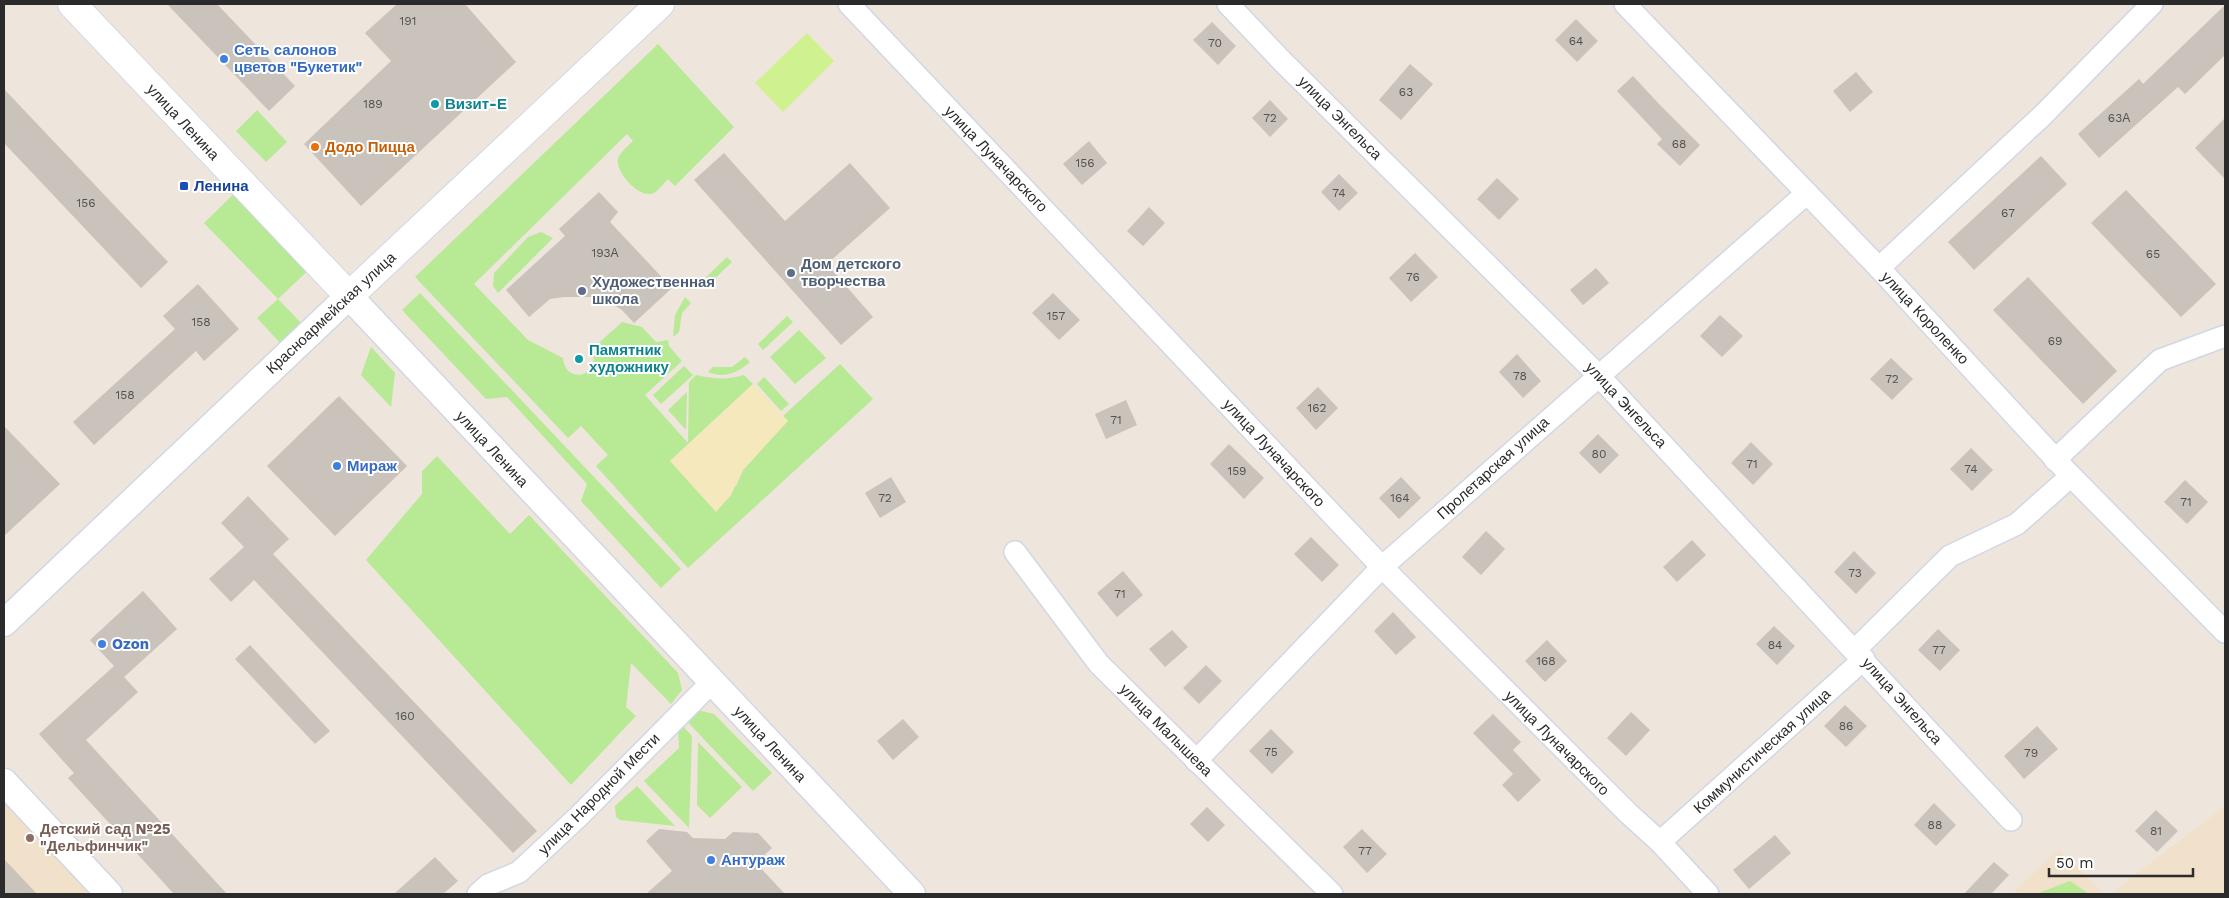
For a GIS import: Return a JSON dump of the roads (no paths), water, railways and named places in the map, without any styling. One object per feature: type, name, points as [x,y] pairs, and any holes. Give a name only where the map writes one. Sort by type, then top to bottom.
[{"type":"main road","name":"улица Ленина","points":[[72,4],[349,296]]},
{"type":"main road","name":"Красноармейская улица","points":[[349,296],[660,4]]},
{"type":"street","name":"улица Луначарского","points":[[849,4],[1382,567],[1629,814],[1660,842],[1708,894]]},
{"type":"street","name":"улица Энгельса","points":[[1228,4],[1598,375],[1860,655],[2011,820]]},
{"type":"street","name":"улица Короленко","points":[[1625,4],[1879,268],[2055,460],[2225,632]]},
{"type":"street","points":[[1879,268],[2043,115],[2152,4]]},
{"type":"street","name":"Пролетарская улица","points":[[1196,761],[1382,567],[1807,193]]},
{"type":"street","name":"Красноармейская улица","points":[[4,623],[349,296]]},
{"type":"street","name":"улица Ленина","points":[[349,296],[912,894]]},
{"type":"street","points":[[2055,460],[2160,360],[2225,336]]},
{"type":"street","name":"Коммунистическая улица","points":[[1660,842],[1860,655],[1950,556],[2018,524],[2071,476]]},
{"type":"street","name":"улица Малышева","points":[[1015,552],[1100,664],[1332,894]]},
{"type":"street","name":"улица Народной Мести","points":[[478,894],[488,885],[519,872],[579,816],[712,682]]},
{"type":"street","points":[[4,782],[109,894]]},
{"type":"place","name":"Сеть салонов цветов \"Букетик\"","points":[[224,59]]},
{"type":"place","name":"Визит-Е","points":[[435,104]]},
{"type":"place","name":"Додо Пицца","points":[[315,147]]},
{"type":"place","name":"Ленина","points":[[184,186]]},
{"type":"place","name":"Дом детского творчества","points":[[791,273]]},
{"type":"place","name":"Художественная школа","points":[[582,291]]},
{"type":"place","name":"Памятник художнику","points":[[579,359]]},
{"type":"place","name":"Мираж","points":[[337,466]]},
{"type":"place","name":"Ozon","points":[[102,644]]},
{"type":"place","name":"Детский сад №25 \"Дельфинчик\"","points":[[30,838]]},
{"type":"place","name":"Антураж","points":[[711,860]]}]
